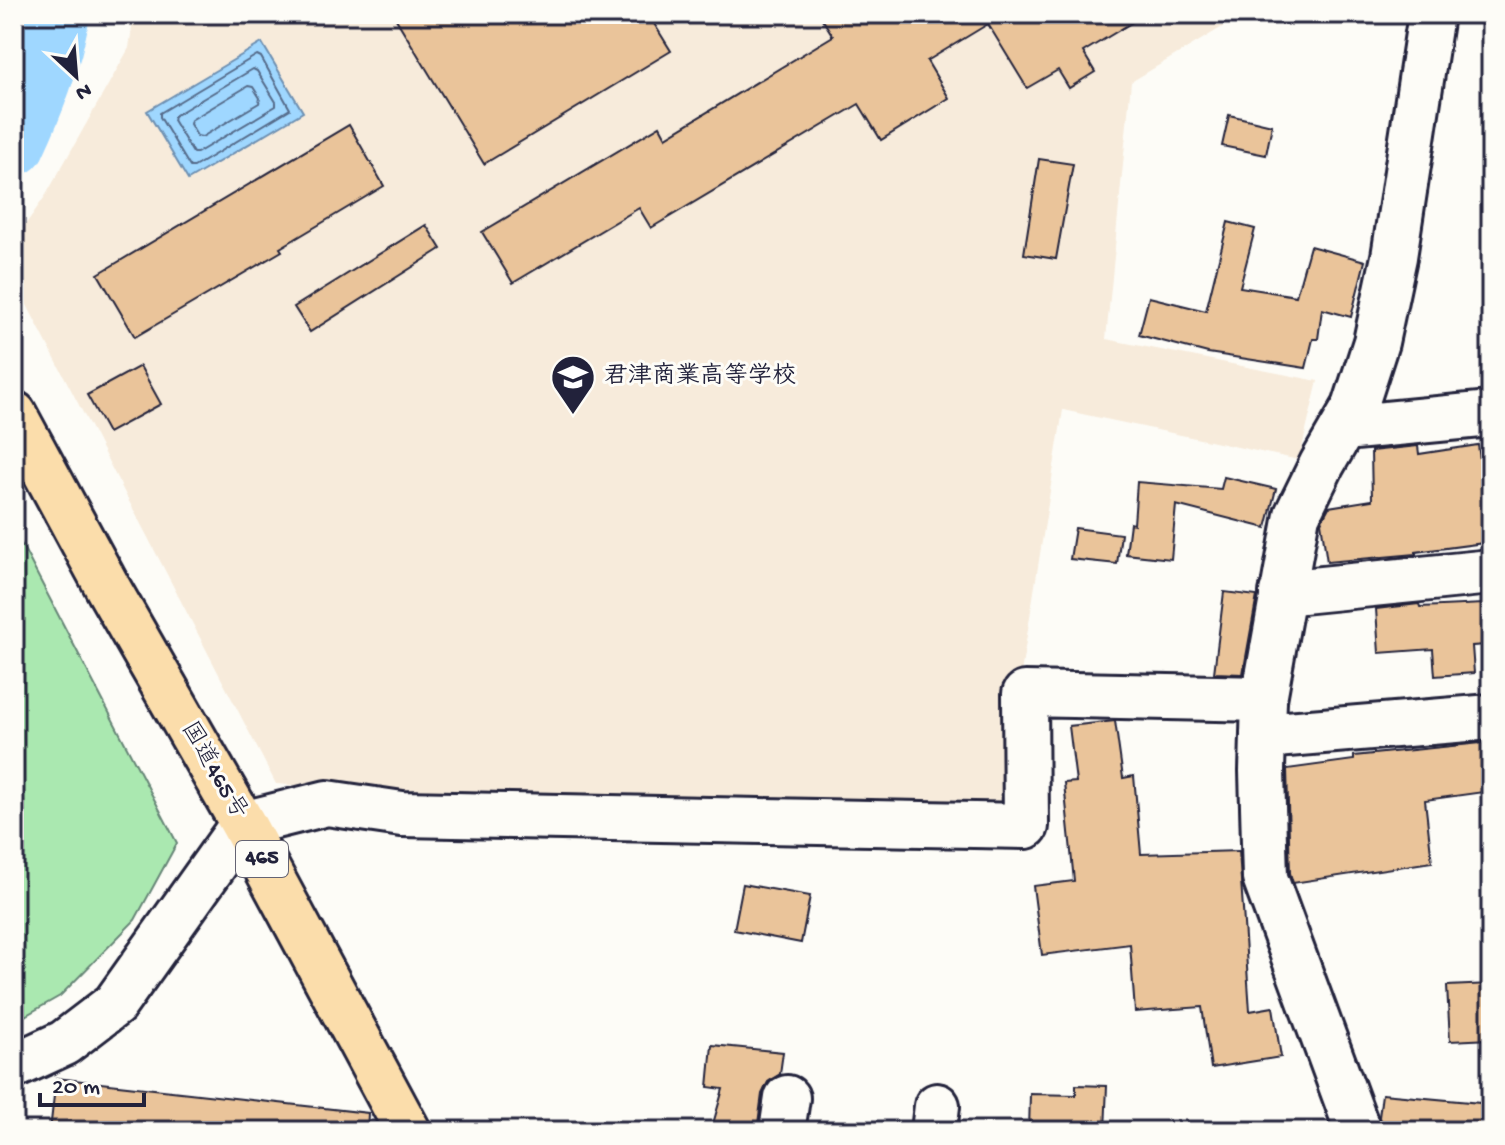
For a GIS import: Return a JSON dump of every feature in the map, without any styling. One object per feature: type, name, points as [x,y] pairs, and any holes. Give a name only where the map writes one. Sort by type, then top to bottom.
[{"type":"highway","name":"国道465号","points":[[14,414],[109,590],[243,824],[408,1131]]},
{"type":"street","points":[[1358,1131],[1265,878],[1263,718],[1297,515],[1355,407],[1376,342],[1394,257],[1431,14]]},
{"type":"street","points":[[1344,428],[1491,414]]},
{"type":"street","points":[[1282,593],[1491,572]]},
{"type":"street","points":[[14,1066],[64,1043],[115,1004],[243,824],[327,803],[402,814],[1026,826],[1025,694],[1263,718],[1491,717]]},
{"type":"shaded area","name":"君津商業高等学校","points":[[134,14],[1244,14],[1131,82],[1106,339],[1318,381],[1299,460],[1063,410],[1017,698],[1021,805],[442,795],[276,784],[14,280],[14,241],[46,195],[129,48]]},
{"type":"green space","points":[[14,530],[177,843],[135,920],[60,996],[14,1022]]},
{"type":"water","points":[[262,43],[303,112],[188,180],[147,111]]},
{"type":"building","points":[[393,14],[648,14],[671,51],[484,164]]},
{"type":"building","points":[[819,14],[1146,14],[1083,52],[1095,72],[1069,88],[1058,70],[1027,88],[988,24],[927,61],[949,98],[881,140],[859,104],[651,228],[639,208],[513,283],[482,232],[660,126],[666,137],[833,36]]},
{"type":"building","points":[[1229,115],[1272,125],[1266,155],[1222,146]]},
{"type":"building","points":[[349,125],[384,186],[280,248],[282,251],[135,337],[98,274]]},
{"type":"building","points":[[1039,159],[1073,164],[1056,259],[1024,254]]},
{"type":"building","points":[[1228,222],[1255,229],[1240,287],[1296,296],[1310,246],[1365,261],[1351,317],[1322,309],[1318,339],[1313,339],[1306,368],[1208,353],[1139,335],[1149,297],[1206,311]]},
{"type":"building","points":[[426,225],[441,249],[310,332],[294,307]]},
{"type":"building","points":[[140,366],[161,404],[108,433],[87,395]]},
{"type":"building","points":[[1478,445],[1488,516],[1491,516],[1491,542],[1416,554],[1327,562],[1321,522],[1329,507],[1372,500],[1371,451],[1418,446],[1419,454]]},
{"type":"building","points":[[1224,477],[1276,489],[1266,528],[1176,505],[1171,559],[1126,554],[1130,523],[1134,524],[1137,482],[1221,489]]},
{"type":"building","points":[[1075,528],[1121,534],[1117,564],[1070,559]]},
{"type":"building","points":[[1224,592],[1257,596],[1243,674],[1214,673]]},
{"type":"building","points":[[1419,604],[1420,607],[1484,604],[1486,645],[1472,646],[1474,673],[1435,676],[1433,649],[1379,653],[1376,609]]},
{"type":"building","points":[[1115,721],[1123,778],[1134,776],[1141,854],[1239,851],[1250,1011],[1273,1007],[1281,1057],[1211,1068],[1202,1007],[1135,1012],[1130,944],[1042,955],[1033,886],[1074,881],[1064,783],[1076,782],[1069,726]]},
{"type":"building","points":[[1491,742],[1491,791],[1425,800],[1432,862],[1293,883],[1290,873],[1287,769],[1354,760],[1354,756]]},
{"type":"building","points":[[743,884],[810,896],[801,943],[734,930]]},
{"type":"building","points":[[1491,984],[1491,1039],[1450,1041],[1447,986]]},
{"type":"building","points":[[712,1045],[783,1052],[780,1074],[768,1082],[762,1094],[757,1131],[711,1131],[723,1089],[708,1087]]},
{"type":"building","points":[[56,1078],[368,1113],[367,1131],[50,1131]]},
{"type":"building","points":[[1076,1085],[1107,1086],[1105,1130],[1029,1131],[1030,1094],[1076,1095]]},
{"type":"building","points":[[1382,1094],[1491,1104],[1491,1131],[1382,1131],[1379,1117]]},
{"type":"waterway","points":[[14,145],[41,81],[59,14]]},
{"type":"place","name":"君津商業高等学校","points":[[573,416]]}]
